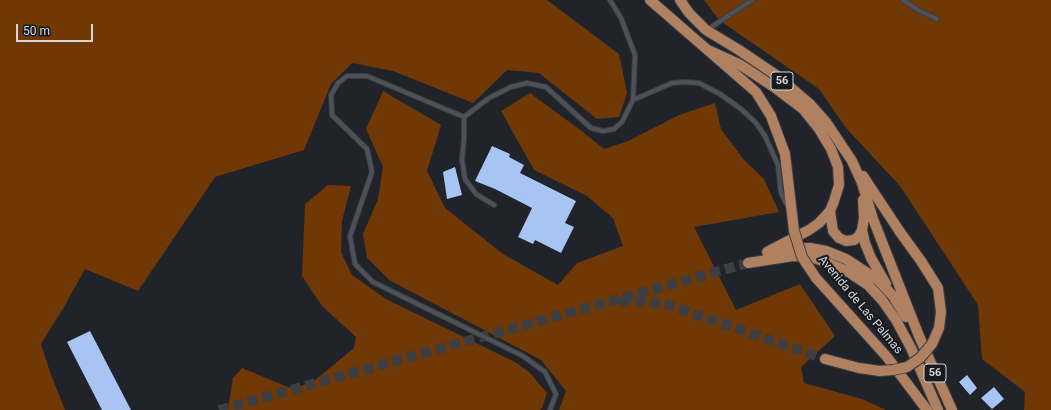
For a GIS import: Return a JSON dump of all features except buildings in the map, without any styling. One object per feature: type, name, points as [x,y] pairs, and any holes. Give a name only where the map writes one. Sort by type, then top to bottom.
[{"type":"main road","name":"Avenida de Las Palmas","points":[[650,0],[756,92],[772,116],[785,154],[794,231],[802,257],[816,278],[887,356],[927,410]]},
{"type":"main road","name":"Avenida de Las Palmas","points":[[680,0],[689,13],[706,30],[776,75],[810,104],[826,122],[852,161],[862,183],[873,219],[919,336],[952,410]]},
{"type":"main road","points":[[708,50],[739,64],[774,87],[802,109],[818,129],[831,149],[838,167],[839,185],[834,201],[830,211],[819,223],[748,263],[793,256],[810,257],[847,271],[868,285],[882,300],[896,320],[911,348],[938,410]]},
{"type":"main road","points":[[825,358],[859,368],[880,371],[907,367],[920,358],[932,344],[939,328],[941,312],[938,288],[852,161]]},
{"type":"main road","points":[[830,211],[833,232],[839,238],[846,241],[854,240],[859,236],[862,230],[864,218],[862,183]]},
{"type":"main road","points":[[862,230],[871,258],[919,336]]},
{"type":"main road","points":[[767,252],[790,248],[810,248],[826,251],[846,259],[862,269],[878,280],[893,296]]},
{"type":"lane","points":[[464,118],[489,98],[510,86],[527,83],[546,88],[590,128],[603,131],[614,129],[622,122],[633,100],[635,55],[621,18],[610,0]]},
{"type":"lane","points":[[706,30],[752,0]]},
{"type":"lane","points":[[903,0],[918,10],[937,19]]},
{"type":"lane","points":[[464,118],[367,76],[347,76],[338,83],[331,95],[332,115],[367,149],[372,172],[350,236],[355,264],[373,282],[523,356],[545,372],[556,394],[550,410]]},
{"type":"lane","points":[[633,100],[672,83],[699,83],[720,94],[741,109],[756,123],[765,136],[778,165],[781,193],[793,217]]},
{"type":"lane","points":[[464,118],[462,159],[465,179],[476,194],[494,205]]},
{"type":"shaded area","points":[[0,0],[547,0],[619,54],[627,93],[619,117],[597,119],[539,73],[507,70],[473,103],[393,71],[352,63],[331,84],[304,150],[215,177],[138,291],[85,269],[41,344],[65,410],[0,410]]},
{"type":"shaded area","points":[[704,0],[1051,0],[1051,410],[1024,410],[1025,392],[982,359],[978,305],[900,186],[846,128],[819,89],[719,20]]},
{"type":"shaded area","points":[[383,91],[441,125],[427,171],[445,208],[503,254],[558,285],[577,263],[623,246],[613,218],[587,196],[534,170],[501,111],[530,93],[604,149],[628,141],[679,115],[715,103],[721,129],[744,160],[764,179],[779,212],[694,227],[736,310],[800,284],[835,336],[801,367],[804,383],[862,399],[886,410],[559,410],[566,391],[541,360],[389,280],[367,258],[363,234],[378,199],[383,167],[366,129]]},
{"type":"shaded area","points":[[328,185],[351,186],[342,221],[341,252],[352,275],[386,299],[515,362],[529,372],[547,393],[540,410],[229,410],[228,408],[233,378],[242,368],[293,389],[314,381],[354,348],[356,337],[322,306],[302,276],[305,204]]},
{"type":"tunnel","points":[[219,410],[748,263]]},
{"type":"tunnel","points":[[620,302],[644,301],[669,305],[825,359]]}]
